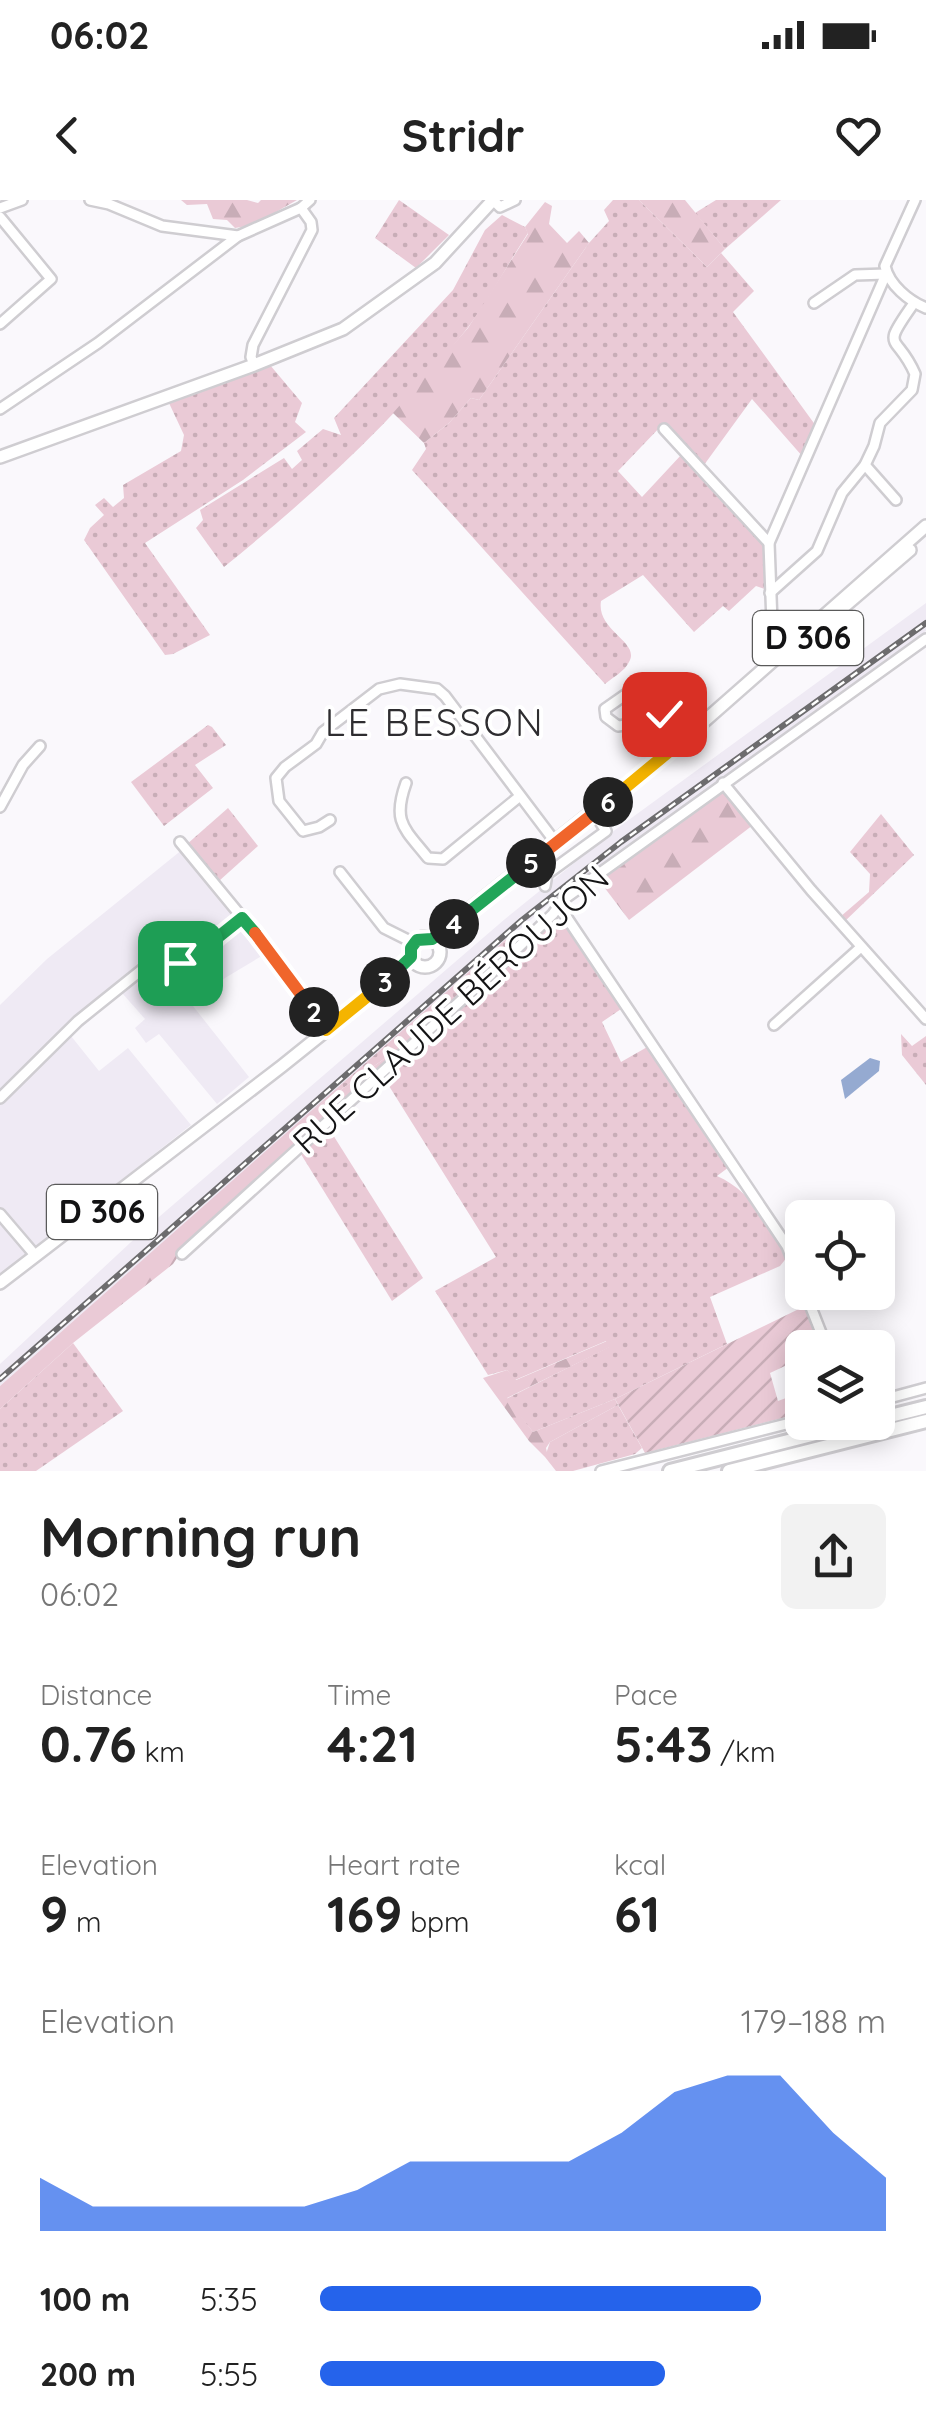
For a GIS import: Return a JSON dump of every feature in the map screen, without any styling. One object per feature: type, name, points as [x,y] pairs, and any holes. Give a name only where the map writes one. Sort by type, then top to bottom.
[{"type":"highway","points":[[895,1415],[926,1407]]},
{"type":"highway","points":[[729,1471],[926,1421]]},
{"type":"highway","points":[[670,1471],[792,1440]]},
{"type":"main road","points":[[2,457],[319,340],[366,315],[435,262],[493,200]]},
{"type":"main road","name":"D 306","points":[[435,942],[684,740],[926,526]]},
{"type":"main road","name":"D 306","points":[[435,942],[689,742],[926,535]]},
{"type":"main road","points":[[422,938],[435,942],[440,954],[435,964],[426,967],[414,961],[414,943],[422,938]]},
{"type":"main road","name":"D 306","points":[[0,1283],[414,961]]},
{"type":"main road","name":"D 306","points":[[0,1293],[188,1139]]},
{"type":"street","points":[[0,208],[22,200]]},
{"type":"street","points":[[90,200],[108,202],[162,226],[238,236]]},
{"type":"street","points":[[0,409],[98,343],[238,236],[301,208],[310,200]]},
{"type":"street","points":[[493,200],[500,207],[515,200]]},
{"type":"street","points":[[782,654],[776,644],[770,593],[769,542],[831,406],[915,200]]},
{"type":"street","points":[[254,366],[253,345],[312,230],[301,208]]},
{"type":"street","points":[[0,217],[51,280],[0,324]]},
{"type":"street","points":[[814,303],[855,275],[886,274],[914,303],[926,308]]},
{"type":"street","points":[[770,593],[817,550],[842,492],[865,466],[880,424],[912,390],[916,380],[912,366],[894,340],[895,330],[914,303]]},
{"type":"street","points":[[664,429],[769,542]]},
{"type":"street","points":[[865,466],[896,500]]},
{"type":"street","name":"RUE CLAUDE BÉROUJON","points":[[182,1254],[372,1083],[564,899],[926,639]]},
{"type":"street","points":[[330,820],[320,828],[303,832],[279,800],[276,778],[316,744],[323,732],[389,684],[438,689],[556,843]]},
{"type":"street","points":[[684,740],[686,732],[681,722],[654,719],[614,725],[604,709],[625,695],[641,712],[676,714],[699,726]]},
{"type":"street","points":[[0,807],[23,765],[40,746]]},
{"type":"street","points":[[406,783],[398,806],[399,818],[428,858],[434,860],[443,859],[520,796]]},
{"type":"street","points":[[723,783],[926,1019]]},
{"type":"street","points":[[545,886],[547,874],[606,831],[597,816]]},
{"type":"street","points":[[180,842],[287,972],[326,1030]]},
{"type":"street","points":[[340,872],[384,928],[414,943]]},
{"type":"street","points":[[559,906],[785,1243]]},
{"type":"street","points":[[0,1098],[78,1021],[154,960],[187,962],[242,918]]},
{"type":"street","points":[[774,1025],[862,946]]},
{"type":"street","points":[[0,1214],[35,1255]]},
{"type":"street","points":[[895,1396],[926,1388]]},
{"type":"street","points":[[601,1471],[785,1424]]},
{"type":"shaded area","points":[[926,603],[926,631],[551,902],[0,1386],[0,1364],[145,1229],[505,919],[615,830]]},
{"type":"shaded area","points":[[183,849],[265,954],[225,978],[193,1006],[249,1077],[217,1104],[159,1034],[146,1043],[135,1028],[145,1019],[122,993],[71,1036],[99,1071],[128,1048],[191,1125],[0,1276],[0,1005],[47,959]]},
{"type":"green space","points":[[181,200],[297,200],[253,225],[235,228],[227,220],[213,219],[207,204],[187,205]]},
{"type":"green space","points":[[399,200],[449,235],[416,268],[375,238]]},
{"type":"green space","points":[[613,200],[639,200],[707,267],[721,253],[754,291],[733,312],[816,426],[803,457],[752,399],[704,465],[663,424],[618,471],[642,497],[682,454],[765,540],[765,589],[756,586],[729,611],[723,606],[694,632],[643,575],[601,601],[605,620],[631,655],[625,668],[605,684],[412,470],[426,449],[424,443],[471,398],[479,400],[589,243],[609,221],[604,210]]},
{"type":"green space","points":[[639,200],[685,200],[725,249],[707,267]]},
{"type":"green space","points":[[716,200],[781,200],[725,249],[695,213]]},
{"type":"green space","points":[[545,202],[552,206],[549,224],[567,243],[579,231],[589,243],[479,400],[471,398],[424,443],[393,413],[468,328],[528,234],[525,227]]},
{"type":"green space","points":[[502,215],[525,227],[528,233],[466,330],[352,455],[224,567],[196,528],[203,520],[200,510],[284,458],[292,469],[302,460],[297,451],[323,429],[341,435],[334,418],[453,290],[485,230]]},
{"type":"green space","points":[[270,365],[302,403],[295,422],[306,432],[243,480],[145,543],[210,635],[165,655],[84,540],[104,515],[95,505],[104,498],[113,507],[124,498],[123,485],[181,451],[184,435],[169,403]]},
{"type":"green space","points":[[208,725],[226,745],[195,765],[213,788],[164,826],[131,782]]},
{"type":"green space","points":[[723,788],[753,825],[629,920],[598,879]]},
{"type":"green space","points":[[228,808],[258,846],[219,881],[186,845]]},
{"type":"green space","points":[[881,814],[914,855],[844,922],[840,917],[869,892],[870,874],[850,852]]},
{"type":"green space","points":[[563,920],[624,1007],[602,1022],[621,1062],[649,1046],[729,1167],[717,1176],[750,1200],[785,1251],[785,1260],[780,1266],[710,1297],[727,1344],[615,1399],[533,1432],[506,1399],[609,1347],[606,1341],[515,1380],[507,1370],[488,1375],[435,1291],[496,1257],[384,1078],[438,1038],[442,1021],[554,921]]},
{"type":"green space","points":[[512,934],[519,940],[395,1057],[391,1054],[311,1111]]},
{"type":"green space","points":[[901,1034],[912,1046],[926,1036],[926,1085],[902,1055]]},
{"type":"green space","points":[[391,1054],[395,1057],[181,1252],[173,1264],[73,1343],[0,1409],[0,1386],[311,1111]]},
{"type":"green space","points":[[328,1127],[423,1278],[392,1301],[299,1151]]},
{"type":"green space","points":[[797,1310],[806,1310],[813,1330],[785,1330],[785,1366],[770,1373],[778,1401],[785,1398],[785,1417],[645,1453],[615,1399]]},
{"type":"green space","points":[[607,1341],[610,1347],[507,1398],[533,1432],[615,1399],[618,1405],[550,1442],[545,1457],[483,1378],[507,1370],[516,1380]]},
{"type":"green space","points":[[73,1343],[123,1411],[36,1471],[0,1471],[0,1409]]},
{"type":"green space","points":[[618,1405],[642,1448],[635,1454],[573,1471],[556,1471],[545,1457],[550,1442]]},
{"type":"water","points":[[870,1058],[880,1061],[879,1071],[845,1099],[841,1080]]},
{"type":"railway","points":[[0,1379],[522,920],[621,842],[926,623]]},
{"type":"district","name":"LE BESSON","points":[[435,723]]},
{"type":"route","points":[[180,963],[187,962],[242,918],[287,972],[326,1030],[383,985],[411,957],[417,940],[432,939],[444,932],[699,726],[676,714],[664,714]]}]
